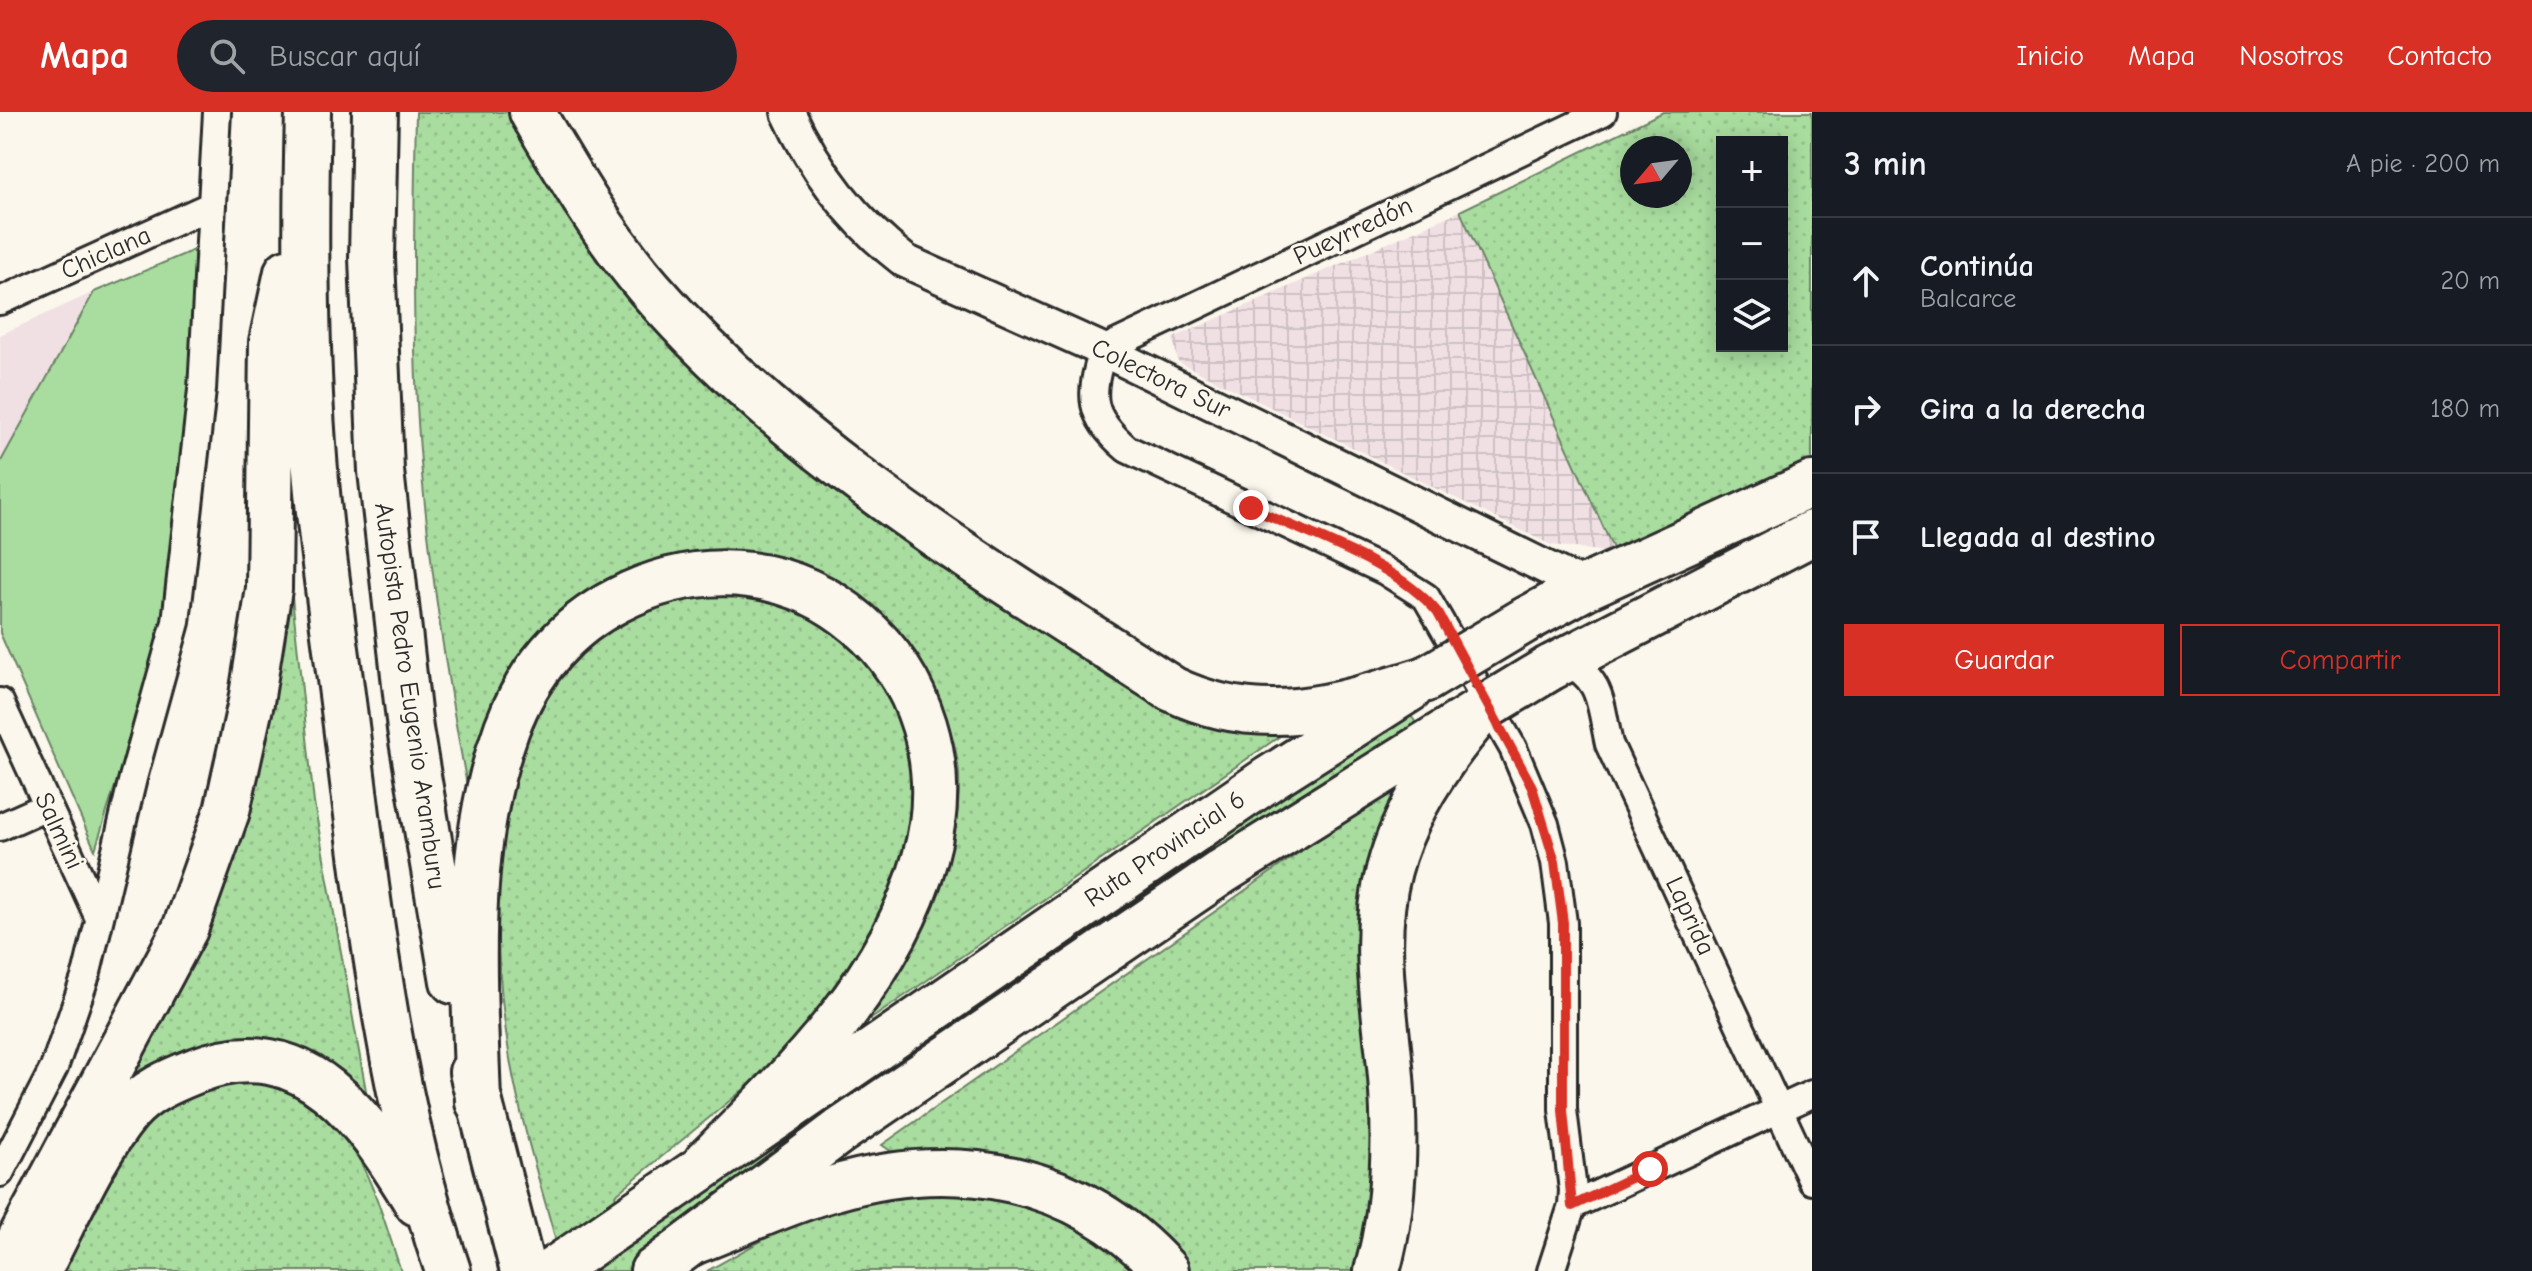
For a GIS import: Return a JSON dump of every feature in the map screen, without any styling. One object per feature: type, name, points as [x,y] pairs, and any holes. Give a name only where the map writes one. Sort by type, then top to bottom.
[{"type":"highway","points":[[308,112],[305,312],[313,448],[360,839],[402,1092],[441,1252]]},
{"type":"highway","name":"Autopista Pedro Eugenio Aramburu","points":[[375,112],[375,364],[390,563],[410,729],[436,890],[478,1102],[523,1271]]},
{"type":"highway","points":[[532,112],[562,163],[648,287],[703,346],[775,414],[914,520],[1195,701],[1244,713],[1291,712],[1346,703],[1406,688]]},
{"type":"highway","points":[[3,1271],[185,929],[227,811],[251,702],[269,589],[272,342],[306,180]]},
{"type":"highway","name":"Ruta Provincial 6","points":[[552,1271],[707,1161],[1406,688],[1586,587],[1812,484]]},
{"type":"highway","points":[[1377,1271],[1389,1212],[1393,1121],[1380,957],[1381,914],[1388,872],[1434,753],[1484,708],[1556,664],[1812,533]]},
{"type":"highway","points":[[478,1102],[473,890],[491,784],[507,727],[525,690],[566,634],[635,591],[665,579],[695,573],[766,577],[815,595],[855,619],[881,645],[903,676],[920,710],[931,746],[933,821],[924,861],[907,904],[888,946],[858,993],[781,1088],[707,1161]]},
{"type":"highway","name":"Ruta Provincial 6","points":[[653,1271],[867,1113],[1223,871],[1434,753]]},
{"type":"highway","points":[[38,1271],[108,1141],[129,1111],[157,1087],[213,1064],[240,1059],[274,1064],[307,1074],[337,1094],[393,1163],[441,1252]]},
{"type":"highway","points":[[695,1241],[830,1189],[888,1175],[946,1171],[1024,1183],[1097,1211],[1138,1240],[1166,1271]]},
{"type":"street","points":[[0,1173],[54,1068],[87,972],[98,916],[176,622],[202,390],[217,112]]},
{"type":"street","name":"Colectora Sur","points":[[788,112],[801,140],[845,205],[897,254],[1103,350],[1586,587]]},
{"type":"street","name":"Pueyrredón","points":[[1103,350],[1603,112]]},
{"type":"street","name":"Chiclana","points":[[0,301],[212,205]]},
{"type":"street","points":[[1103,350],[1092,392],[1094,409],[1110,434],[1145,459],[1385,571],[1426,597],[1438,613],[1513,748],[1545,824],[1560,892],[1565,1006],[1563,1110],[1572,1206],[1551,1271]]},
{"type":"street","name":"Laprida","points":[[1556,664],[1580,668],[1595,682],[1609,744],[1781,1108],[1812,1181]]},
{"type":"street","name":"Salmini","points":[[0,702],[98,916]]},
{"type":"street","points":[[0,827],[47,806]]},
{"type":"street","points":[[1572,1206],[1812,1094]]},
{"type":"shaded area","points":[[1460,211],[1615,553],[1551,545],[1178,362],[1173,338]]},
{"type":"shaded area","points":[[94,292],[0,463],[0,335]]},
{"type":"green space","points":[[416,112],[522,112],[730,386],[1280,736],[861,1026],[913,942],[940,885],[956,823],[959,777],[946,717],[916,657],[889,623],[856,596],[819,574],[779,560],[736,552],[693,553],[650,562],[591,592],[470,801],[438,612],[422,470],[414,306]]},
{"type":"green space","points":[[1663,112],[1812,112],[1812,460],[1615,553],[1460,211]]},
{"type":"green space","points":[[194,250],[193,392],[167,620],[95,850],[0,633],[0,463],[94,292]]},
{"type":"green space","points":[[290,578],[314,803],[367,1096],[358,1099],[319,1064],[102,1110]]},
{"type":"green space","points":[[696,592],[751,592],[825,619],[903,704],[920,824],[884,922],[788,1053],[615,1195],[628,1241],[972,1004],[1408,712],[1417,724],[1218,854],[924,1055],[633,1260],[636,1271],[564,1271],[521,1112],[503,1008],[498,896],[502,839],[512,783],[529,731],[554,684],[599,637],[630,614],[666,597]]},
{"type":"green space","points":[[1412,781],[1380,1118],[1361,1271],[1185,1271],[927,1151],[895,1154],[882,1145],[1324,835]]},
{"type":"green space","points":[[244,1079],[281,1089],[311,1104],[334,1124],[367,1175],[401,1271],[57,1271],[123,1152],[158,1112],[186,1095]]},
{"type":"green space","points":[[942,1189],[983,1192],[1069,1219],[1141,1271],[707,1271],[815,1216],[872,1200]]},
{"type":"route","points":[[1251,508],[1385,571],[1426,597],[1438,613],[1532,787],[1555,862],[1563,923],[1563,1110],[1573,1190],[1572,1206],[1650,1169]]}]
